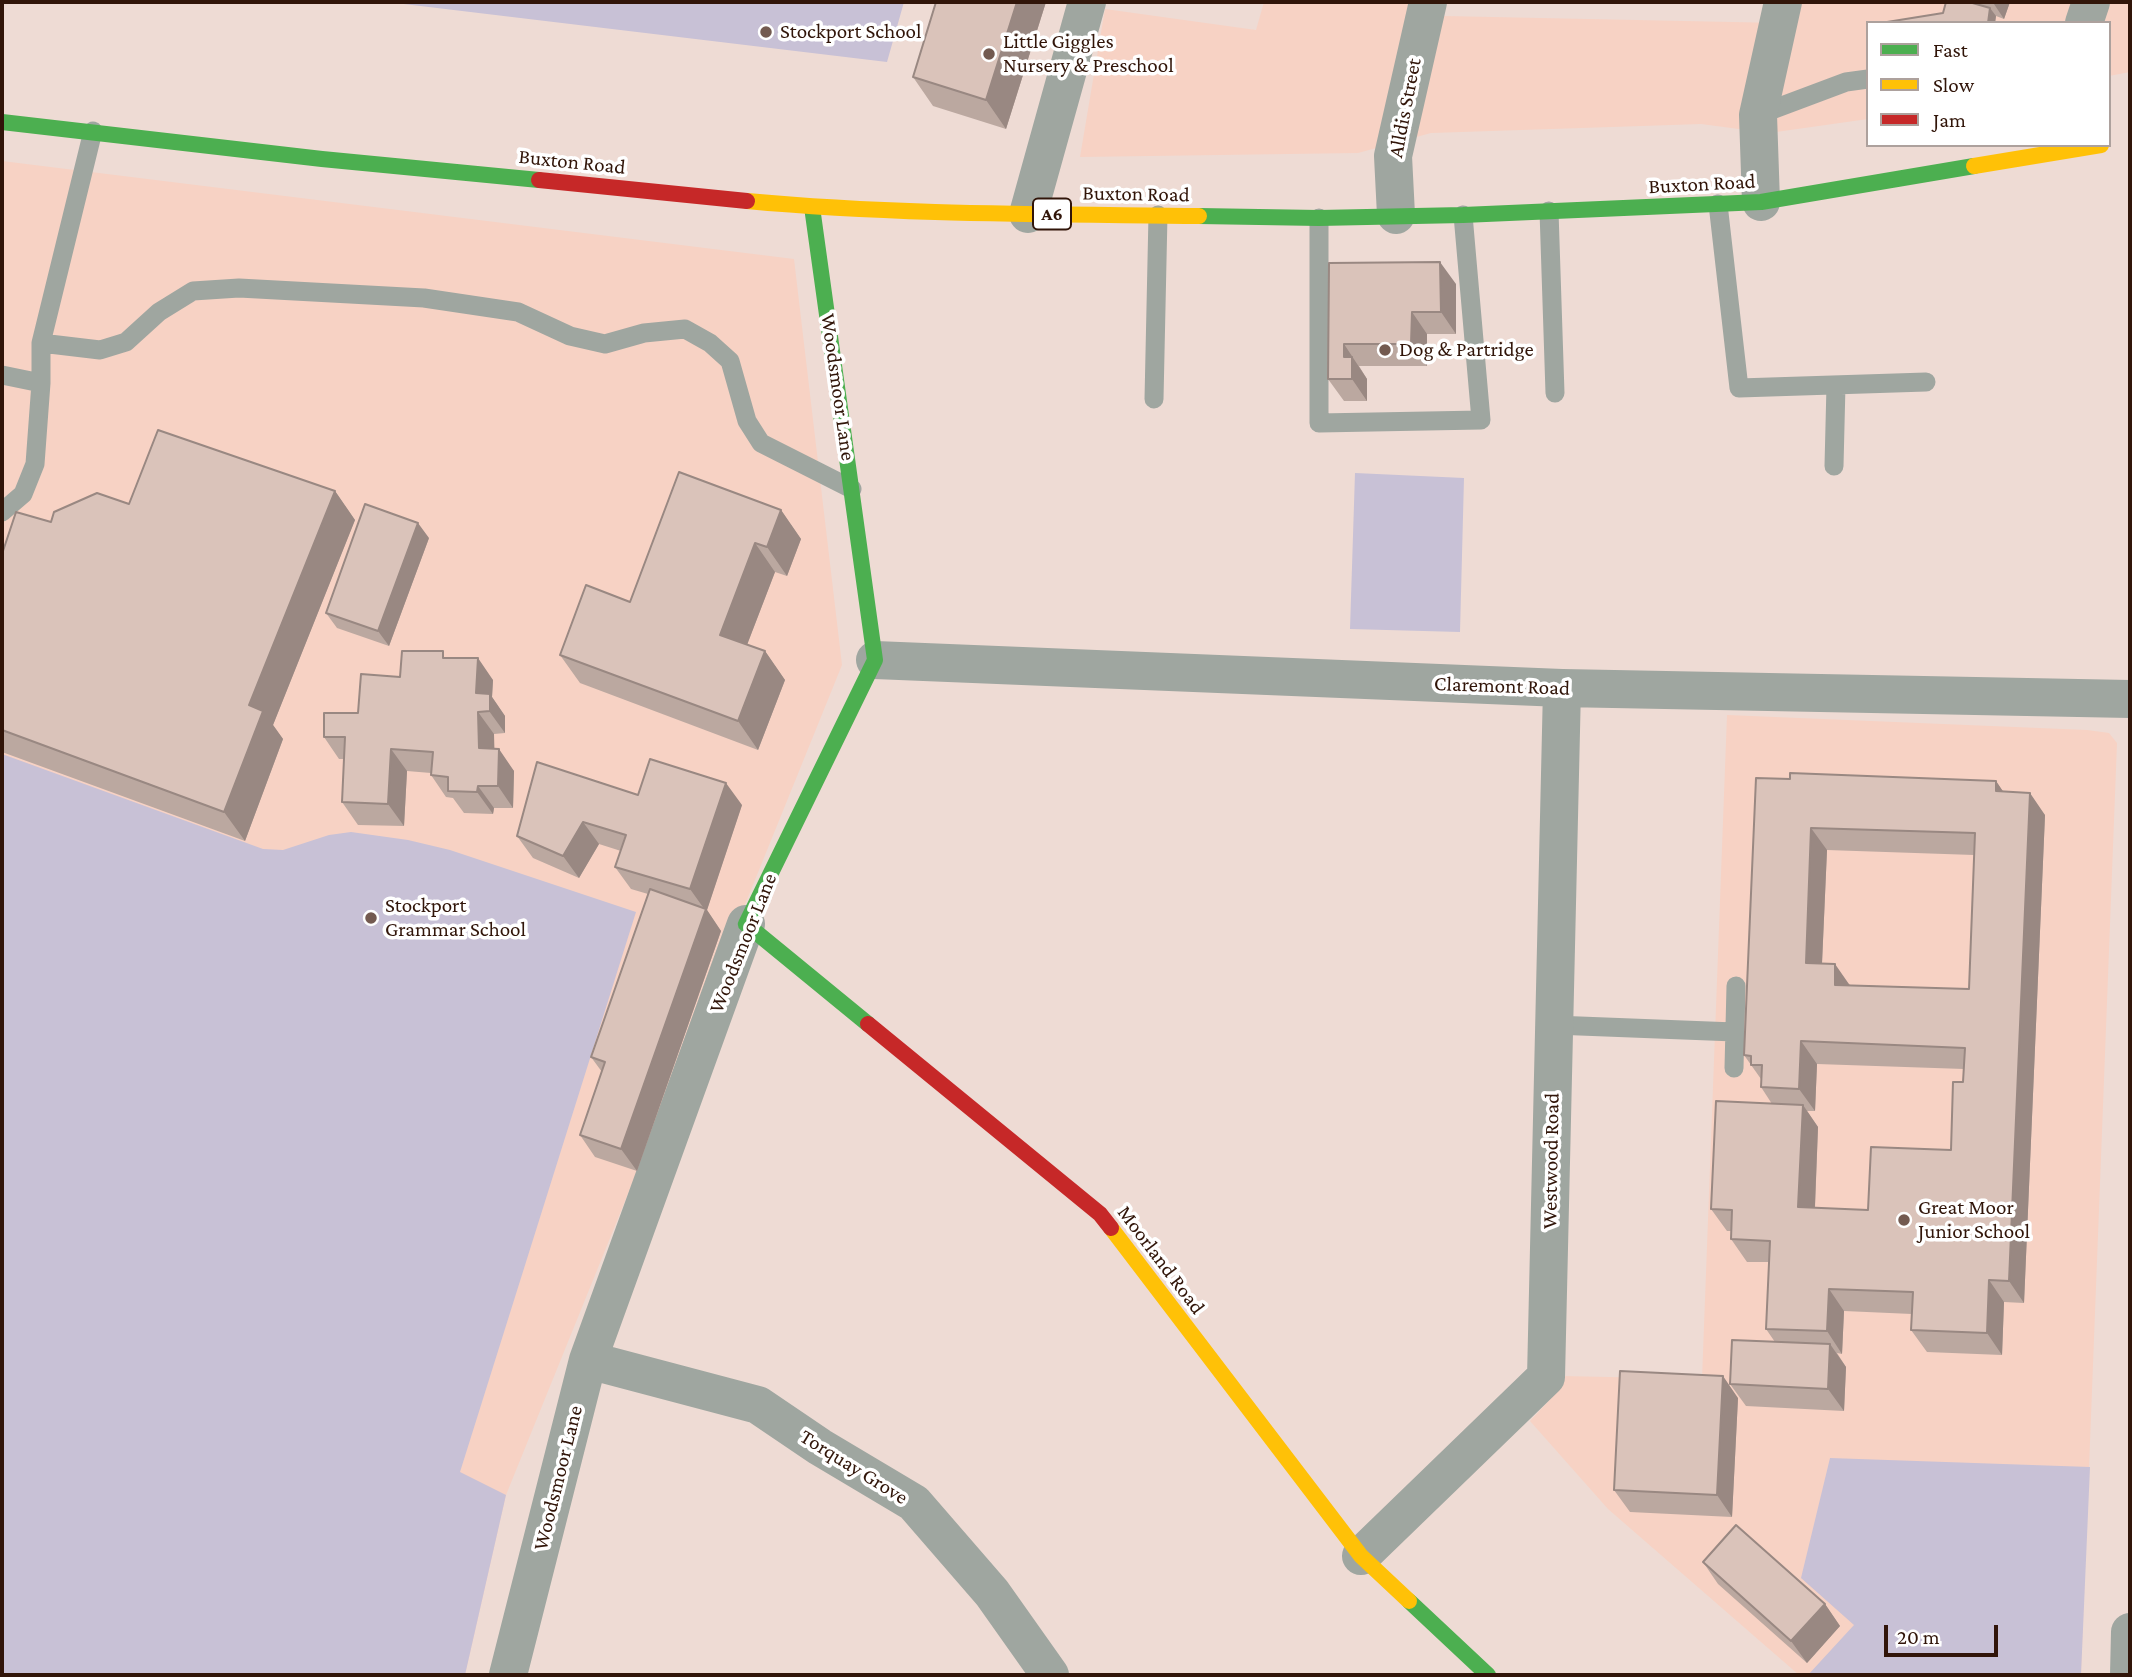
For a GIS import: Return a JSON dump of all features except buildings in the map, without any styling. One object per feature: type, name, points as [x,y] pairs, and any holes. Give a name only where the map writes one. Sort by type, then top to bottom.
[{"type":"main road","name":"Buxton Road","points":[[2,122],[321,159],[812,206],[1028,214],[1319,218],[1463,215],[1761,202],[2084,147]]},
{"type":"main road","name":"Woodsmoor Lane","points":[[746,924],[875,660],[812,206]]},
{"type":"main road","name":"Moorland Road","points":[[746,924],[1100,1214],[1361,1556],[1488,1675]]},
{"type":"street","points":[[1028,214],[1087,2]]},
{"type":"street","name":"Alldis Street","points":[[1396,215],[1393,156],[1428,2]]},
{"type":"street","points":[[1761,202],[1758,115],[1783,2]]},
{"type":"street","points":[[2085,21],[2091,2]]},
{"type":"street","name":"Claremont Road","points":[[875,660],[1562,688],[2130,699]]},
{"type":"street","name":"Westwood Road","points":[[1361,1556],[1546,1377],[1562,688]]},
{"type":"street","name":"Woodsmoor Lane","points":[[508,1675],[588,1360],[746,924]]},
{"type":"street","name":"Torquay Grove","points":[[588,1360],[758,1405],[820,1447],[914,1503],[992,1593],[1050,1675]]},
{"type":"street","points":[[2129,1675],[2130,1632]]},
{"type":"lane","points":[[1758,115],[1846,82],[1866,79]]},
{"type":"lane","points":[[2,512],[23,494],[35,464],[41,343],[93,131]]},
{"type":"lane","points":[[1718,204],[1740,388],[1926,382]]},
{"type":"lane","points":[[1549,211],[1555,393]]},
{"type":"lane","points":[[1154,400],[1158,215]]},
{"type":"lane","points":[[1319,218],[1319,424],[1481,420],[1463,215]]},
{"type":"lane","points":[[41,343],[100,350],[126,342],[159,312],[193,291],[239,288],[424,298],[518,312],[570,336],[605,344],[644,333],[685,329],[710,343],[730,361],[747,421],[761,443],[852,489]]},
{"type":"lane","points":[[2,375],[41,383]]},
{"type":"lane","points":[[1834,466],[1836,385]]},
{"type":"lane","points":[[1734,1068],[1737,986]]},
{"type":"lane","points":[[1554,1025],[1735,1032]]},
{"type":"shaded area","name":"Stockport School","points":[[387,2],[904,2],[887,62]]},
{"type":"shaded area","points":[[1264,2],[1447,2],[1444,16],[1780,23],[1788,2],[2130,2],[2130,72],[2111,76],[2111,21],[1866,21],[1866,119],[1769,133],[1701,124],[1431,133],[1358,153],[1080,157],[1105,9],[1256,30]]},
{"type":"shaded area","name":"Stockport Grammar School","points":[[2,161],[794,259],[842,665],[506,1495],[465,1675],[2,1675]]},
{"type":"shaded area","points":[[1355,473],[1464,478],[1460,632],[1350,629]]},
{"type":"shaded area","name":"Great Moor Junior School","points":[[1727,715],[2087,730],[2109,733],[2117,743],[2081,1675],[1799,1675],[1608,1509],[1530,1421],[1558,1391],[1562,1376],[1702,1379]]},
{"type":"shaded area","points":[[2,754],[263,849],[283,850],[329,835],[351,832],[408,840],[450,850],[636,912],[460,1472],[506,1495],[465,1675],[2,1675]]},
{"type":"shaded area","points":[[1830,1458],[2090,1467],[2081,1675],[1808,1675],[1854,1625],[1801,1578]]},
{"type":"traffic: fast","points":[[2,122],[322,159],[539,180]]},
{"type":"traffic: fast","points":[[1199,216],[1319,218],[1463,215],[1761,202],[1974,166]]},
{"type":"traffic: fast","points":[[812,207],[875,660],[746,924],[868,1024]]},
{"type":"traffic: fast","points":[[1409,1601],[1488,1675]]},
{"type":"traffic: slow","points":[[1974,166],[2089,147]]},
{"type":"traffic: slow","points":[[747,201],[916,211],[1199,216]]},
{"type":"traffic: slow","points":[[1111,1228],[1361,1556],[1409,1601]]},
{"type":"traffic: jam","points":[[539,180],[747,201]]},
{"type":"traffic: jam","points":[[868,1024],[1100,1214],[1111,1228]]},
{"type":"place","name":"Stockport School","points":[[766,32]]},
{"type":"place","name":"Little Giggles Nursery & Preschool","points":[[989,54]]},
{"type":"place","name":"Dog & Partridge","points":[[1385,350]]},
{"type":"place","name":"Stockport Grammar School","points":[[371,918]]},
{"type":"place","name":"Great Moor Junior School","points":[[1904,1220]]}]
